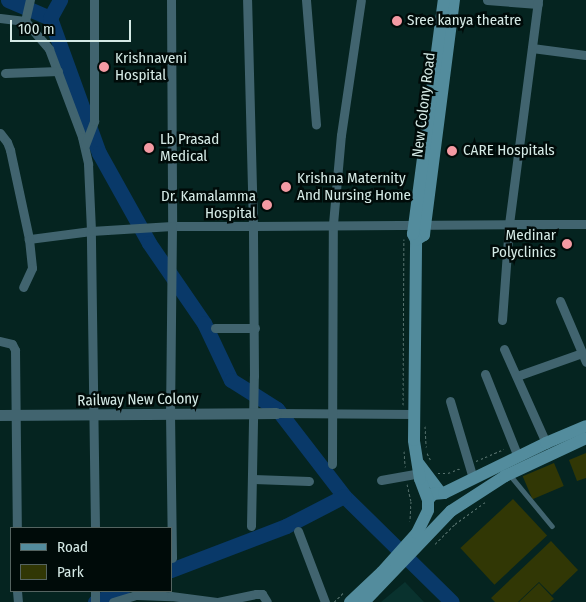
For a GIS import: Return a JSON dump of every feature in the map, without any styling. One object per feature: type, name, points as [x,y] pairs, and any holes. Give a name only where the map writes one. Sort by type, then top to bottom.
[{"type":"main road","name":"New Colony Road","points":[[419,226],[444,0]]},
{"type":"main road","name":"New Colony Road","points":[[428,505],[414,440],[419,417],[416,240],[454,0]]},
{"type":"main road","points":[[425,540],[428,505],[433,494],[443,493],[546,443],[586,426]]},
{"type":"main road","points":[[350,602],[386,575],[425,540],[448,514],[512,460],[586,438]]},
{"type":"main road","points":[[419,468],[452,500],[448,514]]},
{"type":"main road","points":[[428,505],[437,518],[448,514]]},
{"type":"main road","points":[[364,602],[386,575]]},
{"type":"street","points":[[86,142],[93,128],[94,0]]},
{"type":"street","points":[[171,0],[172,527]]},
{"type":"street","points":[[247,0],[254,328],[251,526]]},
{"type":"street","points":[[306,0],[316,125]]},
{"type":"street","points":[[332,464],[333,224],[340,135],[361,0]]},
{"type":"street","points":[[487,0],[538,2],[510,224],[502,320]]},
{"type":"street","points":[[26,19],[29,3]]},
{"type":"street","points":[[0,18],[26,19],[44,41],[86,142],[90,181],[95,527]]},
{"type":"street","points":[[532,48],[586,55]]},
{"type":"street","points":[[5,73],[58,71]]},
{"type":"street","points":[[0,133],[10,150],[29,239],[32,268],[23,287]]},
{"type":"street","points":[[29,239],[123,228],[172,226],[586,224]]},
{"type":"street","points":[[560,301],[586,362]]},
{"type":"street","points":[[215,328],[254,328]]},
{"type":"street","points":[[0,341],[12,344],[15,350],[17,527]]},
{"type":"street","points":[[504,349],[546,443]]},
{"type":"street","points":[[517,376],[582,353]]},
{"type":"street","points":[[486,374],[512,460]]},
{"type":"street","points":[[450,401],[473,478]]},
{"type":"street","name":"Railway New Colony","points":[[0,415],[94,416],[253,409],[276,413]]},
{"type":"street","points":[[276,413],[331,412],[419,417]]},
{"type":"street","points":[[381,480],[419,468]]},
{"type":"street","points":[[252,479],[309,481]]},
{"type":"street","points":[[298,532],[325,602]]},
{"type":"street","points":[[113,602],[171,596],[221,602],[256,594],[262,594],[267,602]]},
{"type":"lane","points":[[512,460],[552,526]]},
{"type":"path","points":[[419,417],[426,452],[433,466]]},
{"type":"path","points":[[438,473],[448,473],[469,464],[512,460]]},
{"type":"path","points":[[425,540],[455,524],[493,496]]},
{"type":"shaded area","points":[[405,582],[424,602],[381,602]]},
{"type":"green space","points":[[586,453],[586,478],[577,481],[569,460]]},
{"type":"green space","points":[[554,463],[564,486],[532,499],[523,476]]},
{"type":"green space","points":[[513,499],[547,536],[494,585],[460,548]]},
{"type":"green space","points":[[551,541],[578,570],[552,595],[539,582],[518,602],[495,602],[491,598]]},
{"type":"green space","points":[[539,583],[554,599],[550,602],[519,602]]},
{"type":"waterway","points":[[8,0],[50,18],[99,153],[149,243],[204,323],[231,380],[277,409],[344,496],[452,602]]},
{"type":"waterway","points":[[50,18],[60,0]]},
{"type":"waterway","points":[[172,570],[286,526],[344,496]]},
{"type":"waterway","points":[[95,602],[120,592]]},
{"type":"place","name":"Sree kanya theatre","points":[[397,21]]},
{"type":"place","name":"Krishnaveni Hospital","points":[[104,67]]},
{"type":"place","name":"Lb Prasad Medical","points":[[149,148]]},
{"type":"place","name":"CARE Hospitals","points":[[452,151]]},
{"type":"place","name":"Krishna Maternity And Nursing Home","points":[[286,187]]},
{"type":"place","name":"Dr. Kamalamma Hospital","points":[[267,205]]},
{"type":"place","name":"Medinar Polyclinics","points":[[567,244]]}]
